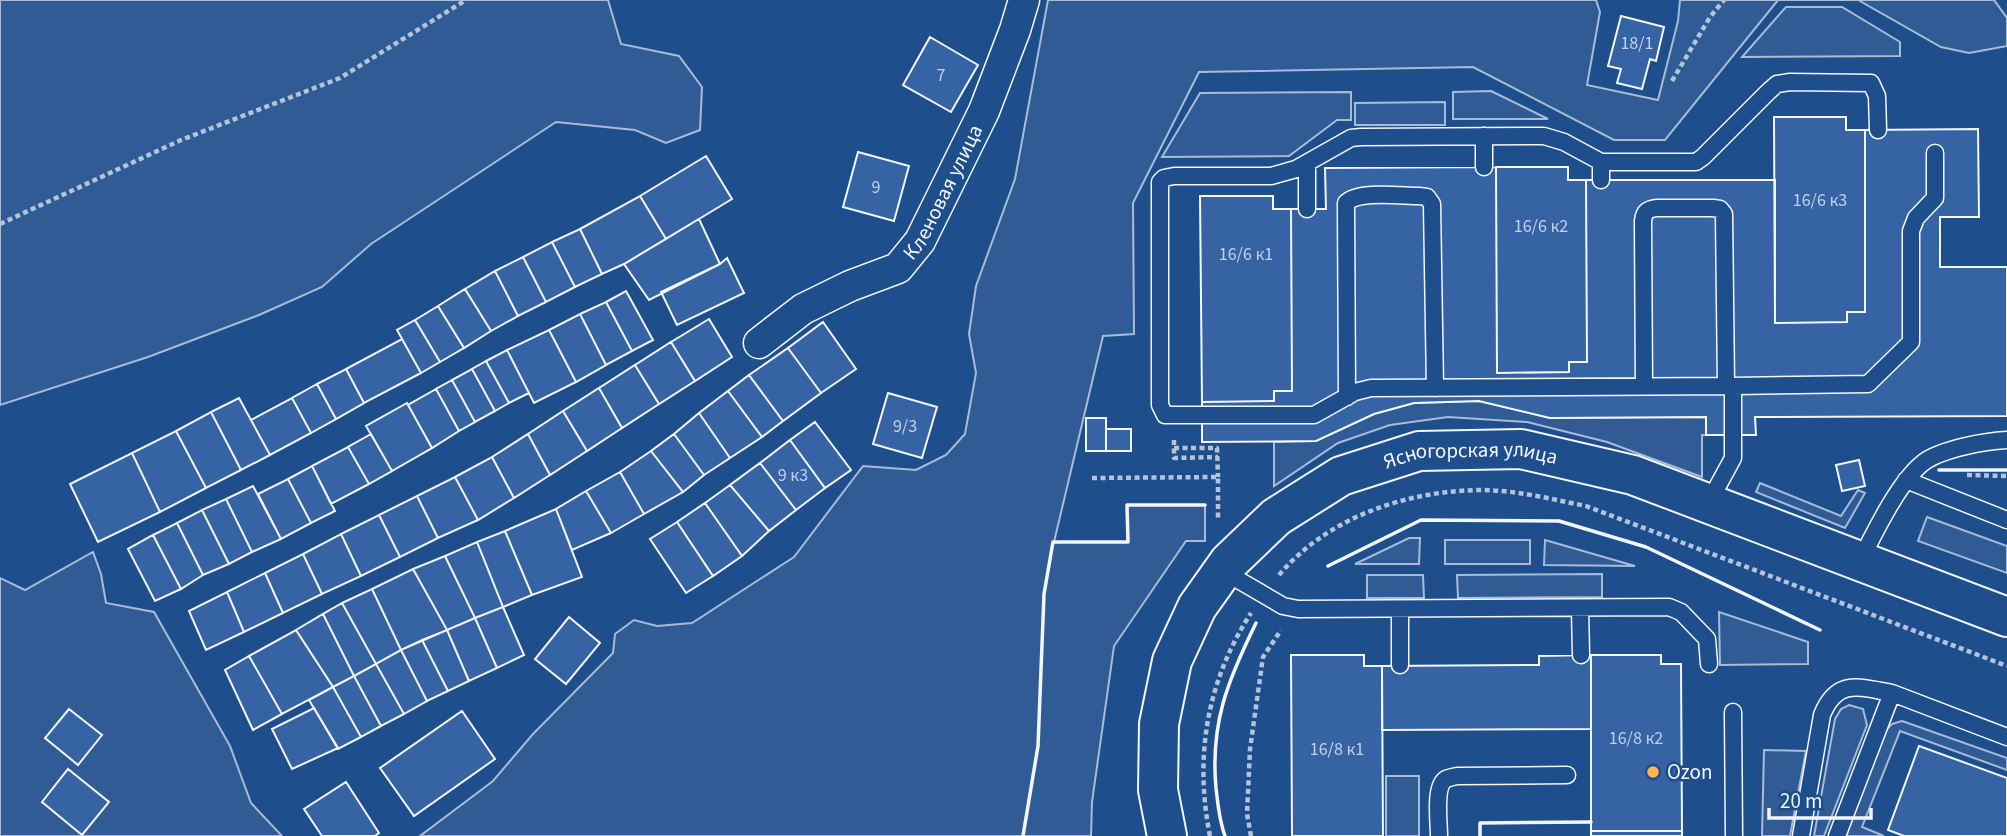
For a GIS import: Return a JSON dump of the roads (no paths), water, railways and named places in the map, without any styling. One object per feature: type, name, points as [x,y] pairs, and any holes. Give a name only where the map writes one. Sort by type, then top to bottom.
[{"type":"street","name":"Кленовая улица","points":[[759,343],[803,309],[850,286],[898,268],[919,241],[984,111],[1024,0]]},
{"type":"street","name":"Ясногорская улица","points":[[1167,836],[1158,790],[1159,724],[1172,661],[1197,607],[1223,571],[1276,517],[1341,476],[1419,450],[1521,449],[1633,475],[2007,617]]},
{"type":"lane","points":[[1878,130],[1877,96],[1871,83],[1790,82],[1777,84],[1696,162],[1601,162],[1554,137],[1351,138],[1307,163],[1271,176],[1164,178],[1160,182],[1160,405],[1165,415],[1172,417],[1303,416],[1314,415],[1362,389],[1371,388],[1868,384],[1910,342],[1911,231],[1916,218],[1934,198],[1935,153]]},
{"type":"lane","points":[[1484,136],[1484,167]]},
{"type":"lane","points":[[1601,162],[1601,180]]},
{"type":"lane","points":[[1307,163],[1307,209]]},
{"type":"lane","points":[[1347,397],[1346,203],[1352,198],[1362,196],[1419,196],[1427,198],[1432,204],[1435,388]]},
{"type":"lane","points":[[1644,387],[1644,214],[1648,209],[1657,208],[1720,209],[1724,214],[1733,458],[1708,504]]},
{"type":"lane","points":[[1860,561],[1906,480],[1926,461],[1971,444],[2007,440]]},
{"type":"lane","points":[[1906,480],[2007,520]]},
{"type":"lane","points":[[1223,571],[1283,606],[1295,609],[1676,609],[1707,639],[1709,664]]},
{"type":"lane","points":[[1580,608],[1581,655]]},
{"type":"lane","points":[[1400,609],[1400,666]]},
{"type":"lane","points":[[1801,836],[1822,715],[1828,700],[1840,690],[1856,686],[1892,693],[2007,737]]},
{"type":"lane","points":[[1837,836],[1892,693]]},
{"type":"lane","points":[[1733,712],[1734,836]]},
{"type":"lane","points":[[1438,836],[1438,792],[1440,785],[1447,778],[1567,775]]},
{"type":"place","name":"Ozon","points":[[1653,772]]}]
